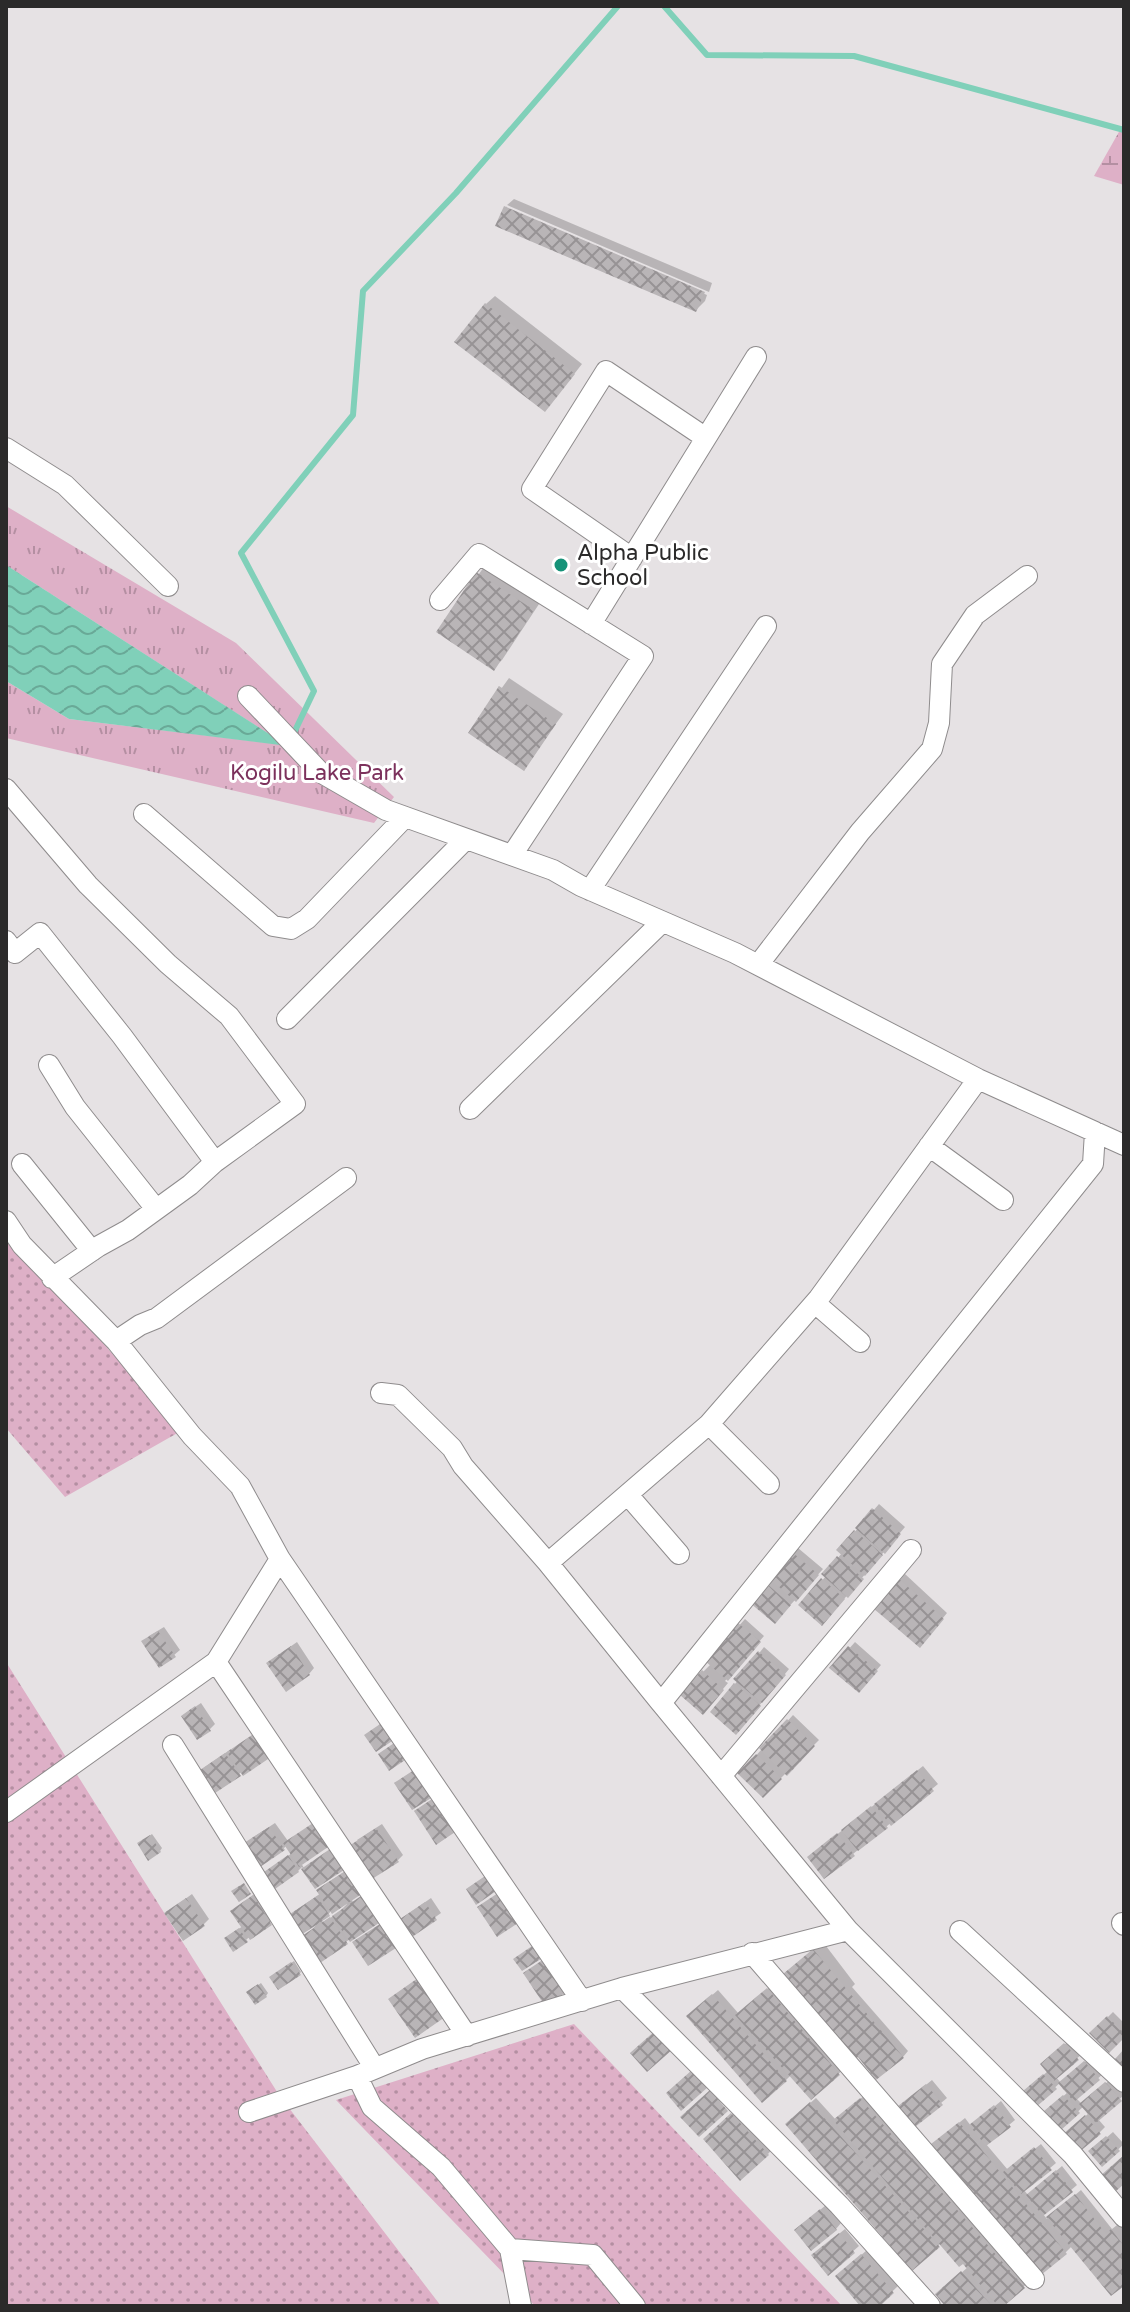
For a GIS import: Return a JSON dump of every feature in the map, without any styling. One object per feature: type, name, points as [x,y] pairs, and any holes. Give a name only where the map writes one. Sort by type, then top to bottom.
[{"type":"street","points":[[591,624],[756,357]]},
{"type":"street","points":[[632,558],[532,489],[606,371],[706,438]]},
{"type":"street","points":[[6,448],[65,485],[168,586]]},
{"type":"street","points":[[440,600],[479,554],[643,656],[512,855]]},
{"type":"street","points":[[758,965],[860,832],[932,749],[939,723],[942,664],[975,615],[1027,576]]},
{"type":"street","points":[[590,890],[766,626]]},
{"type":"street","points":[[248,696],[320,772],[386,810],[553,870],[590,890],[758,965],[978,1079],[1124,1145]]},
{"type":"street","points":[[6,789],[88,885],[168,964],[229,1016],[295,1104],[128,1230],[52,1278]]},
{"type":"street","points":[[144,814],[273,926],[291,929],[307,919],[405,817]]},
{"type":"street","points":[[287,1019],[465,840]]},
{"type":"street","points":[[470,1109],[662,922]]},
{"type":"street","points":[[6,941],[15,953],[40,933],[122,1036],[215,1162]]},
{"type":"street","points":[[49,1065],[75,1107],[156,1209]]},
{"type":"street","points":[[548,1563],[709,1424],[815,1303],[978,1079]]},
{"type":"street","points":[[661,1703],[1093,1164],[1095,1132]]},
{"type":"street","points":[[929,1146],[1003,1200]]},
{"type":"street","points":[[22,1164],[92,1251]]},
{"type":"street","points":[[116,1341],[157,1318],[346,1178]]},
{"type":"street","points":[[6,1221],[22,1245],[116,1341],[192,1436],[240,1486],[280,1559],[582,2001]]},
{"type":"street","points":[[815,1303],[860,1342]]},
{"type":"street","points":[[381,1393],[398,1395],[452,1448],[463,1466],[548,1563],[848,1930],[1073,2155],[1124,2217]]},
{"type":"street","points":[[709,1424],[769,1484]]},
{"type":"street","points":[[628,1495],[679,1554]]},
{"type":"street","points":[[721,1776],[911,1550]]},
{"type":"street","points":[[6,1812],[216,1662],[280,1559]]},
{"type":"street","points":[[216,1662],[467,2036]]},
{"type":"street","points":[[173,1745],[366,2071],[372,2107],[441,2167],[510,2249],[521,2306]]},
{"type":"street","points":[[249,2112],[467,2036],[622,1988],[848,1930]]},
{"type":"street","points":[[960,1931],[1124,2082]]},
{"type":"street","points":[[752,1953],[1034,2279]]},
{"type":"street","points":[[622,1988],[839,2205],[930,2306]]},
{"type":"street","points":[[510,2249],[593,2255],[635,2306]]},
{"type":"green space","points":[[1124,123],[1124,185],[1094,176]]},
{"type":"green space","name":"Kogilu Lake Park","points":[[6,506],[236,643],[394,797],[374,823],[6,738],[6,681],[69,719],[286,745],[6,565]]},
{"type":"green space","points":[[6,1234],[181,1431],[65,1497],[6,1428]]},
{"type":"green space","points":[[6,1662],[279,2095],[441,2306],[6,2306]]},
{"type":"green space","points":[[574,2024],[842,2306],[535,2306],[336,2100]]},
{"type":"water","points":[[6,565],[288,746],[69,719],[6,681]]},
{"type":"building","points":[[504,206],[705,292],[696,312],[495,226]]},
{"type":"building","points":[[485,303],[575,374],[545,412],[454,342]]},
{"type":"building","points":[[476,572],[534,610],[494,671],[436,632]]},
{"type":"building","points":[[499,686],[556,724],[524,771],[468,733]]},
{"type":"building","points":[[872,1508],[901,1534],[885,1554],[855,1528]]},
{"type":"building","points":[[854,1530],[883,1555],[865,1576],[836,1550]]},
{"type":"building","points":[[792,1552],[819,1575],[796,1602],[769,1578]]},
{"type":"building","points":[[837,1556],[864,1579],[848,1598],[821,1574]]},
{"type":"building","points":[[821,1578],[845,1599],[822,1626],[798,1605]]},
{"type":"building","points":[[898,1578],[944,1619],[920,1648],[873,1608]]},
{"type":"building","points":[[766,1583],[791,1605],[775,1624],[749,1602]]},
{"type":"building","points":[[738,1623],[761,1642],[728,1681],[705,1661]]},
{"type":"building","points":[[158,1631],[176,1657],[159,1668],[141,1641]]},
{"type":"building","points":[[291,1646],[310,1675],[286,1692],[266,1663]]},
{"type":"building","points":[[848,1646],[878,1671],[859,1693],[829,1668]]},
{"type":"building","points":[[758,1651],[786,1675],[762,1703],[733,1679]]},
{"type":"building","points":[[702,1670],[724,1690],[703,1715],[680,1695]]},
{"type":"building","points":[[734,1683],[761,1706],[736,1735],[710,1712]]},
{"type":"building","points":[[195,1706],[211,1731],[197,1740],[181,1716]]},
{"type":"building","points":[[787,1719],[815,1746],[787,1776],[759,1748]]},
{"type":"building","points":[[386,1720],[398,1737],[376,1752],[364,1735]]},
{"type":"building","points":[[258,1731],[274,1755],[243,1776],[227,1752]]},
{"type":"building","points":[[400,1739],[411,1756],[389,1771],[378,1754]]},
{"type":"building","points":[[225,1753],[241,1776],[212,1795],[197,1772]]},
{"type":"building","points":[[756,1754],[782,1779],[763,1798],[737,1773]]},
{"type":"building","points":[[417,1768],[436,1795],[412,1810],[394,1783]]},
{"type":"building","points":[[917,1770],[934,1791],[891,1826],[874,1804]]},
{"type":"building","points":[[435,1797],[458,1830],[436,1845],[414,1811]]},
{"type":"building","points":[[871,1806],[888,1828],[858,1851],[841,1830]]},
{"type":"building","points":[[313,1823],[328,1847],[299,1867],[283,1843]]},
{"type":"building","points":[[269,1827],[285,1850],[260,1867],[244,1843]]},
{"type":"building","points":[[376,1828],[399,1862],[372,1879],[349,1846]]},
{"type":"building","points":[[837,1833],[855,1856],[824,1879],[807,1857]]},
{"type":"building","points":[[150,1835],[161,1852],[148,1861],[137,1843]]},
{"type":"building","points":[[330,1849],[344,1870],[315,1889],[301,1869]]},
{"type":"building","points":[[288,1855],[299,1872],[275,1889],[264,1872]]},
{"type":"building","points":[[344,1872],[360,1895],[332,1914],[316,1890]]},
{"type":"building","points":[[488,1874],[499,1889],[476,1905],[466,1889]]},
{"type":"building","points":[[244,1883],[251,1894],[239,1902],[231,1891]]},
{"type":"building","points":[[501,1891],[521,1921],[497,1937],[477,1907]]},
{"type":"building","points":[[253,1895],[272,1925],[250,1940],[230,1911]]},
{"type":"building","points":[[317,1896],[330,1916],[301,1935],[287,1916]]},
{"type":"building","points":[[361,1896],[379,1923],[350,1942],[332,1916]]},
{"type":"building","points":[[186,1898],[205,1926],[183,1941],[164,1913]]},
{"type":"building","points":[[425,1902],[437,1920],[412,1937],[400,1919]]},
{"type":"building","points":[[330,1917],[348,1944],[320,1963],[302,1936]]},
{"type":"building","points":[[380,1924],[396,1948],[368,1966],[352,1942]]},
{"type":"building","points":[[239,1928],[248,1942],[233,1952],[224,1938]]},
{"type":"building","points":[[535,1944],[544,1957],[522,1971],[513,1959]]},
{"type":"building","points":[[813,1949],[904,2058],[876,2080],[820,2016],[818,2018],[783,1974]]},
{"type":"building","points":[[544,1959],[566,1992],[545,2006],[523,1973]]},
{"type":"building","points":[[291,1962],[301,1975],[278,1990],[269,1977]]},
{"type":"building","points":[[418,1978],[445,2017],[415,2038],[388,1999]]},
{"type":"building","points":[[258,1984],[267,1997],[255,2005],[246,1992]]},
{"type":"building","points":[[767,1988],[840,2075],[811,2100],[735,2015]]},
{"type":"building","points":[[712,1994],[787,2081],[762,2103],[686,2016]]},
{"type":"building","points":[[1107,2016],[1124,2033],[1124,2038],[1109,2053],[1089,2033]]},
{"type":"building","points":[[656,2030],[673,2049],[647,2072],[630,2053]]},
{"type":"building","points":[[1064,2043],[1079,2060],[1054,2081],[1040,2064]]},
{"type":"building","points":[[1124,2049],[1124,2069],[1115,2059]]},
{"type":"building","points":[[1084,2061],[1100,2080],[1074,2102],[1058,2083]]},
{"type":"building","points":[[692,2070],[708,2087],[681,2111],[666,2093]]},
{"type":"building","points":[[1043,2074],[1057,2089],[1036,2107],[1023,2091]]},
{"type":"building","points":[[1105,2082],[1122,2101],[1096,2123],[1079,2104]]},
{"type":"building","points":[[926,2084],[943,2105],[915,2127],[898,2106]]},
{"type":"building","points":[[710,2090],[728,2111],[699,2137],[680,2117]]},
{"type":"building","points":[[1063,2095],[1080,2113],[1061,2130],[1044,2111]]},
{"type":"building","points":[[860,2098],[1025,2288],[1004,2306],[998,2306],[963,2264],[959,2267],[833,2120]]},
{"type":"building","points":[[810,2102],[940,2247],[912,2271],[785,2124]]},
{"type":"building","points":[[994,2105],[1011,2127],[986,2146],[969,2125]]},
{"type":"building","points":[[731,2113],[769,2155],[740,2181],[703,2139]]},
{"type":"building","points":[[1085,2115],[1101,2134],[1078,2153],[1062,2135]]},
{"type":"building","points":[[959,2122],[1067,2254],[1041,2275],[931,2144]]},
{"type":"building","points":[[1106,2136],[1120,2151],[1102,2167],[1088,2151]]},
{"type":"building","points":[[1034,2147],[1052,2170],[1021,2194],[1003,2172]]},
{"type":"building","points":[[1124,2155],[1124,2184],[1115,2192],[1100,2176]]},
{"type":"building","points":[[1056,2170],[1073,2192],[1043,2216],[1026,2195]]},
{"type":"building","points":[[1075,2194],[1106,2234],[1111,2229],[1124,2246],[1124,2286],[1111,2296],[1046,2217]]},
{"type":"building","points":[[820,2209],[837,2230],[811,2251],[794,2230]]},
{"type":"building","points":[[839,2233],[855,2253],[828,2276],[811,2255]]},
{"type":"building","points":[[861,2254],[894,2293],[880,2306],[860,2306],[835,2276]]},
{"type":"building","points":[[961,2271],[992,2306],[945,2306],[935,2294]]},
{"type":"waterway","points":[[292,737],[314,691],[241,553],[353,415],[363,291],[456,193],[618,6]]},
{"type":"waterway","points":[[664,6],[707,55],[854,56],[1124,130]]},
{"type":"place","name":"Alpha Public School","points":[[561,565]]}]
